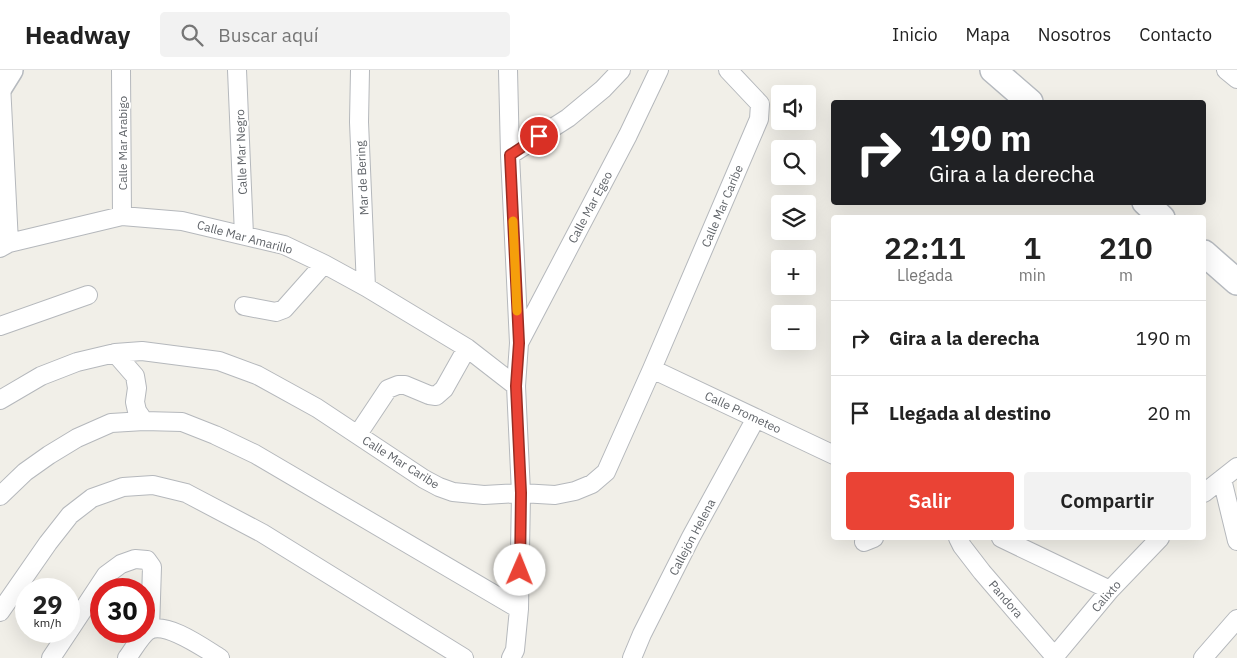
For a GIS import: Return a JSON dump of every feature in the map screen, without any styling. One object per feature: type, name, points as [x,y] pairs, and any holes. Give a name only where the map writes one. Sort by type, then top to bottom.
[{"type":"street","name":"Calle Mar Arabigo","points":[[121,70],[122,216]]},
{"type":"street","name":"Calle Mar Negro","points":[[237,70],[244,235]]},
{"type":"street","name":"Mar de Bering","points":[[360,70],[359,122],[366,287]]},
{"type":"street","points":[[508,70],[519,343],[516,386],[521,493],[519,609],[513,654]]},
{"type":"street","points":[[510,155],[568,118],[603,89],[621,70]]},
{"type":"street","name":"Calle Mar Egeo","points":[[519,343],[628,136],[658,70]]},
{"type":"street","name":"Calle Mar Caribe","points":[[0,400],[50,372],[77,362],[115,354],[142,351],[219,361],[257,375],[317,408],[424,479],[453,492],[555,495],[575,491],[592,484],[606,472],[759,119],[760,104],[728,70]]},
{"type":"street","points":[[993,70],[1028,100]]},
{"type":"street","points":[[1226,70],[1237,79]]},
{"type":"street","points":[[4,80],[5,246]]},
{"type":"street","points":[[1148,205],[1159,215]]},
{"type":"street","name":"Calle Mar Amarillo","points":[[5,246],[122,216],[182,221],[284,245],[366,287],[467,348],[516,386]]},
{"type":"street","points":[[1206,256],[1237,282]]},
{"type":"street","points":[[244,306],[276,312],[284,309],[324,264]]},
{"type":"street","points":[[0,326],[88,295]]},
{"type":"street","points":[[358,434],[388,389],[398,385],[405,385],[436,396],[444,389],[467,348]]},
{"type":"street","points":[[115,354],[135,376],[137,388],[136,411],[144,421]]},
{"type":"street","name":"Calle Prometeo","points":[[652,369],[831,454]]},
{"type":"street","name":"Callejón Helena","points":[[632,658],[642,634],[691,537],[756,418]]},
{"type":"street","points":[[0,496],[25,472],[49,455],[77,438],[111,424],[144,421],[182,422],[255,454],[519,609]]},
{"type":"street","points":[[1206,492],[1237,467]]},
{"type":"street","points":[[1222,479],[1237,540]]},
{"type":"street","points":[[0,612],[70,514],[92,498],[123,487],[153,485],[186,493],[262,534],[464,658]]},
{"type":"street","name":"Pandora","points":[[959,540],[982,572],[1056,657]]},
{"type":"street","points":[[1005,540],[1110,590]]},
{"type":"street","name":"Calixto","points":[[1056,657],[1110,590],[1158,540]]},
{"type":"street","points":[[104,578],[120,564],[136,558],[147,560],[152,567],[152,578]]},
{"type":"street","points":[[80,614],[90,599]]},
{"type":"street","points":[[1203,658],[1237,619]]},
{"type":"street","points":[[155,629],[175,632],[220,658]]},
{"type":"street","points":[[51,658],[61,643]]},
{"type":"street","points":[[127,658],[138,643]]},
{"type":"slow traffic","points":[[513,221],[517,311]]},
{"type":"route","points":[[520,570],[521,493],[516,386],[519,343],[510,155],[539,136]]}]
